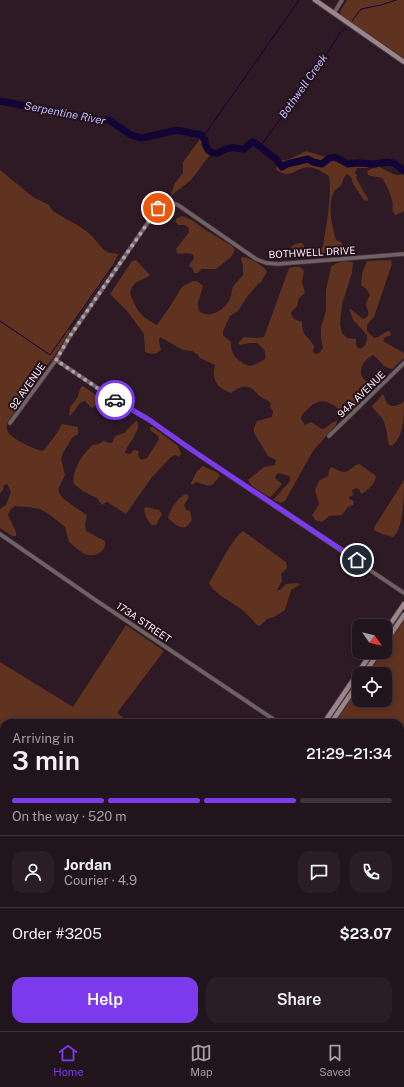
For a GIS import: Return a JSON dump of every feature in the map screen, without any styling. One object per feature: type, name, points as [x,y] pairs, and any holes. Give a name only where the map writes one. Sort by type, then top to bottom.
[{"type":"main road","points":[[315,0],[404,62]]},
{"type":"main road","points":[[392,622],[404,604]]},
{"type":"main road","points":[[392,633],[404,615]]},
{"type":"main road","points":[[327,719],[367,659]]},
{"type":"main road","points":[[334,719],[352,692]]},
{"type":"street","points":[[334,13],[342,0]]},
{"type":"street","name":"BOTHWELL DRIVE","points":[[168,202],[178,205],[256,259],[266,263],[278,264],[404,254]]},
{"type":"street","name":"92 AVENUE","points":[[10,424],[56,360],[70,336],[158,208],[168,202]]},
{"type":"street","points":[[56,360],[117,401],[148,419],[187,447],[404,593]]},
{"type":"street","name":"94A AVENUE","points":[[329,436],[404,363]]},
{"type":"street","name":"173A STREET","points":[[0,534],[273,719]]},
{"type":"shaded area","points":[[347,0],[404,0],[404,58],[341,15],[340,12]]},
{"type":"shaded area","points":[[200,139],[202,139],[203,144],[210,155],[191,180],[172,195],[171,194],[175,183],[183,173],[183,162]]},
{"type":"shaded area","points":[[306,151],[336,160],[356,162],[369,161],[371,163],[371,165],[367,168],[357,168],[355,173],[357,175],[356,178],[368,199],[367,201],[364,200],[353,184],[351,177],[347,174],[332,197],[331,216],[333,228],[336,240],[341,242],[344,249],[343,252],[303,256],[292,255],[290,250],[293,245],[300,243],[302,243],[307,250],[320,249],[323,247],[329,203],[329,176],[320,170],[309,167],[287,174],[276,170],[277,164],[280,161],[290,159]]},
{"type":"shaded area","points":[[377,166],[397,175],[404,174],[404,211],[396,215],[393,212],[388,188],[384,182],[381,178],[368,175],[367,171]]},
{"type":"shaded area","points":[[0,170],[33,197],[49,205],[53,211],[87,231],[104,250],[118,255],[107,276],[69,329],[70,331],[54,357],[43,370],[35,384],[7,423],[7,431],[10,435],[29,446],[43,451],[62,424],[78,427],[78,434],[72,438],[61,459],[65,475],[58,489],[62,497],[87,516],[85,524],[86,531],[105,541],[104,548],[96,555],[85,554],[69,542],[65,527],[40,509],[15,506],[10,510],[8,515],[16,532],[16,536],[12,536],[0,528],[0,509],[6,505],[11,492],[7,484],[4,485],[3,490],[0,493]]},
{"type":"shaded area","points":[[182,216],[192,220],[232,246],[235,250],[231,257],[216,269],[202,269],[197,273],[194,273],[193,269],[189,266],[194,259],[192,254],[177,253],[176,249],[189,232],[188,227],[178,225],[175,221],[177,218]]},
{"type":"shaded area","points":[[242,257],[256,262],[267,272],[238,311],[230,316],[223,331],[223,335],[231,342],[232,350],[235,356],[248,366],[254,365],[265,359],[265,352],[257,343],[240,345],[238,343],[244,337],[264,337],[289,268],[299,267],[304,271],[302,282],[305,293],[299,298],[297,306],[291,313],[294,318],[302,322],[303,331],[312,342],[314,346],[313,352],[315,354],[319,353],[323,348],[321,327],[326,311],[326,290],[331,267],[341,262],[353,263],[352,273],[342,304],[340,324],[342,333],[347,338],[356,339],[356,345],[359,349],[365,346],[367,335],[353,320],[349,308],[363,319],[368,316],[366,303],[370,295],[361,285],[362,274],[367,261],[391,260],[392,264],[374,317],[367,325],[367,331],[374,338],[390,331],[391,335],[385,337],[383,341],[404,353],[404,358],[392,369],[384,365],[373,355],[369,358],[363,364],[361,372],[362,376],[368,382],[380,376],[381,379],[345,416],[341,418],[339,410],[331,403],[327,402],[315,403],[303,413],[301,419],[305,425],[311,422],[322,429],[337,421],[336,425],[313,451],[285,501],[281,503],[273,500],[290,481],[290,476],[278,473],[276,475],[275,478],[282,484],[272,496],[269,497],[252,486],[248,480],[264,467],[275,465],[276,460],[268,456],[254,433],[254,428],[257,421],[272,417],[273,411],[270,407],[270,402],[248,387],[241,388],[231,393],[222,389],[216,383],[214,375],[215,365],[200,358],[192,351],[183,350],[160,337],[159,341],[161,350],[157,353],[151,354],[145,352],[144,334],[128,312],[110,294],[132,261],[136,260],[150,275],[136,283],[130,293],[139,312],[146,318],[157,325],[182,287],[193,281],[197,281],[203,286],[198,303],[199,311],[212,314],[221,310],[231,298],[233,287],[243,275]]},
{"type":"shaded area","points":[[83,386],[96,395],[97,400],[95,407],[92,408],[85,401],[80,403],[69,416],[70,407],[77,398],[81,387]]},
{"type":"shaded area","points":[[383,394],[386,402],[391,406],[398,405],[404,401],[401,432],[396,442],[392,446],[389,445],[383,420],[372,406]]},
{"type":"shaded area","points":[[136,421],[138,422],[138,426],[136,434],[125,453],[130,454],[134,450],[139,451],[138,456],[141,460],[147,458],[159,439],[158,436],[150,430],[150,427],[153,427],[178,446],[181,454],[179,457],[175,455],[171,457],[152,477],[126,514],[107,502],[102,505],[97,498],[84,492],[74,484],[74,474],[82,457],[89,448],[103,441],[112,443],[115,436],[124,433]]},
{"type":"shaded area","points":[[359,464],[375,475],[376,477],[372,484],[361,494],[357,488],[352,490],[353,495],[349,497],[349,499],[354,502],[353,505],[348,507],[342,515],[329,516],[322,522],[315,520],[312,515],[319,504],[315,490],[319,481],[328,476],[331,467],[344,472]]},
{"type":"shaded area","points":[[203,466],[218,473],[220,476],[210,486],[196,482],[192,485],[191,483],[197,471]]},
{"type":"shaded area","points":[[404,480],[403,511],[397,533],[393,537],[374,530],[375,526]]},
{"type":"shaded area","points":[[187,494],[189,497],[184,505],[186,510],[190,511],[192,519],[187,526],[181,527],[168,518],[175,504],[181,497]]},
{"type":"shaded area","points":[[146,507],[159,510],[162,514],[156,525],[152,525],[148,520],[144,508]]},
{"type":"shaded area","points":[[243,531],[286,562],[287,568],[281,574],[282,581],[277,590],[280,590],[286,584],[298,583],[300,585],[291,590],[285,610],[274,617],[267,619],[260,626],[257,625],[243,611],[215,591],[209,583],[233,541]]},
{"type":"shaded area","points":[[404,620],[404,719],[338,719],[352,698],[352,707],[392,707],[392,667],[373,667],[378,659],[392,659],[392,638]]},
{"type":"shaded area","points":[[126,625],[164,651],[117,713],[125,719],[0,719],[0,662],[73,707]]},
{"type":"waterway","points":[[203,137],[299,0]]},
{"type":"waterway","name":"Bothwell Creek","points":[[352,21],[361,9],[396,0]]},
{"type":"waterway","name":"Bothwell Creek","points":[[260,147],[323,60],[340,33],[347,28]]},
{"type":"waterway","name":"Serpentine River","points":[[0,101],[99,120],[109,120],[131,135],[142,138],[177,130],[201,135],[205,140],[208,150],[215,153],[230,148],[244,149],[254,142],[276,159],[282,167],[287,164],[308,159],[322,164],[329,158],[335,157],[348,164],[394,163],[404,171]]},
{"type":"waterway","points":[[0,321],[50,355],[112,267]]},
{"type":"way so far","points":[[115,400],[56,360],[60,350],[158,208]]},
{"type":"route","points":[[115,400],[148,419],[357,560]]}]
